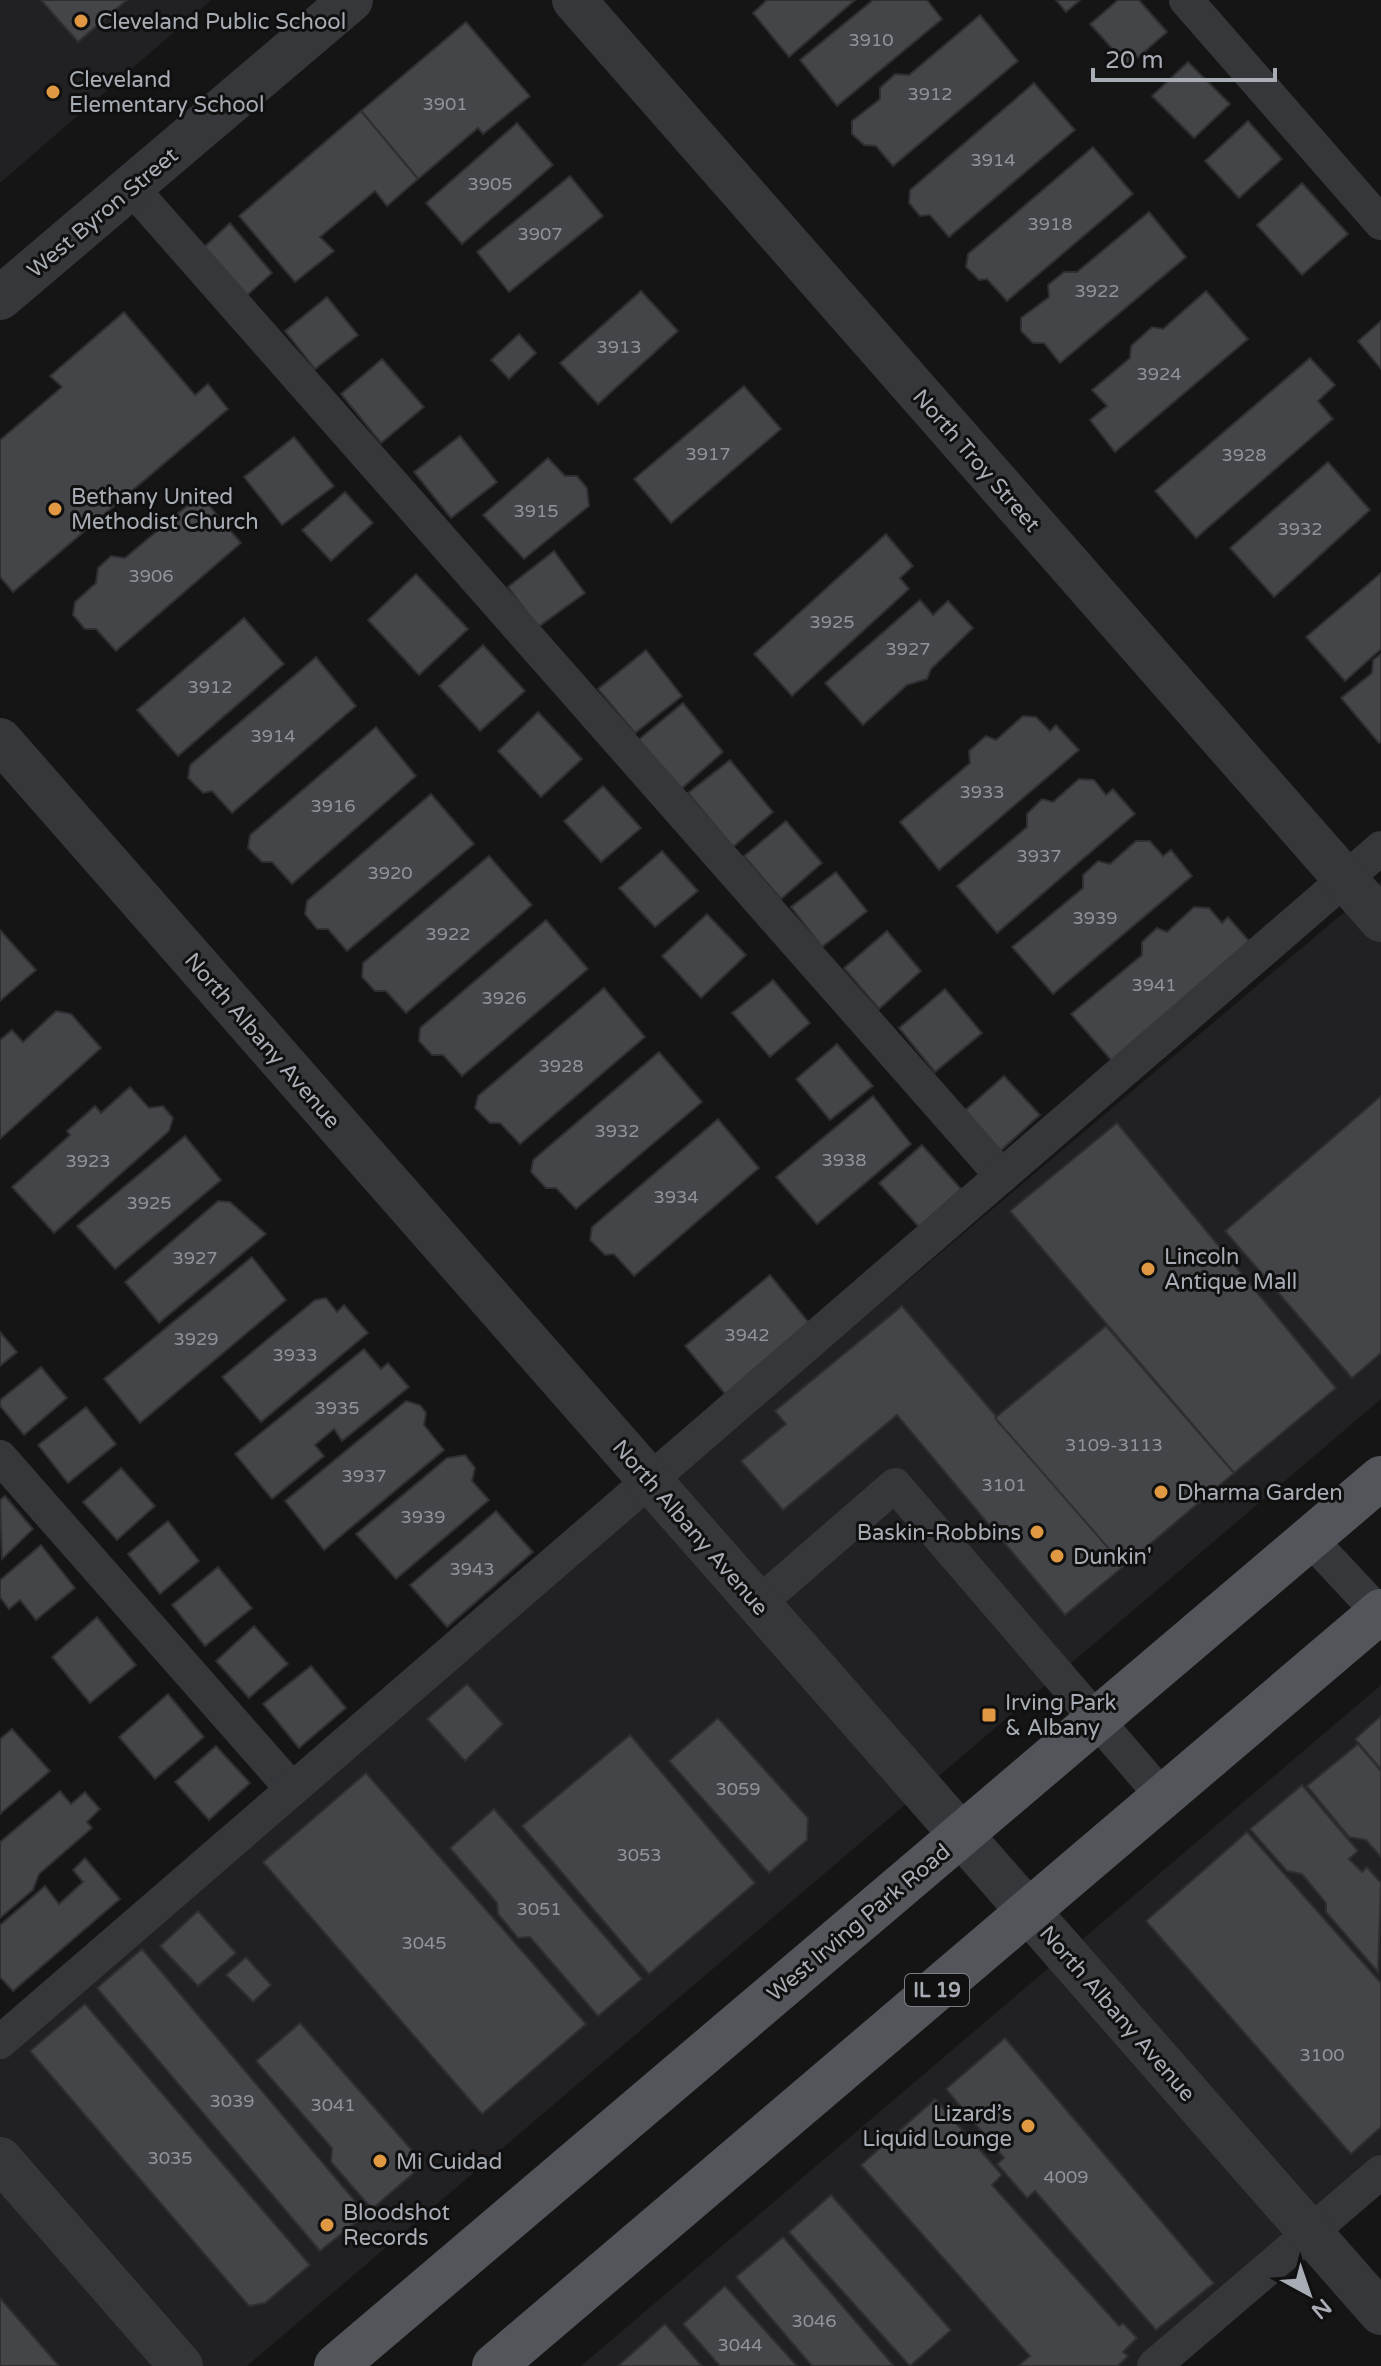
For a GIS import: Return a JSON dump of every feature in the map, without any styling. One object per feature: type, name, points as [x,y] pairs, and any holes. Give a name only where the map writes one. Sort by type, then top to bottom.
[{"type":"main road","name":"West Irving Park Road","points":[[336,2366],[1381,1478]]},
{"type":"main road","name":"IL 19","points":[[494,2366],[1380,1613]]},
{"type":"street","name":"West Byron Street","points":[[0,298],[351,0]]},
{"type":"street","name":"North Troy Street","points":[[574,0],[1381,920]]},
{"type":"street","name":"North Albany Avenue","points":[[0,740],[1381,2313]]},
{"type":"street","points":[[0,2159],[181,2366]]},
{"type":"lane","points":[[1186,0],[1381,223]]},
{"type":"lane","points":[[131,187],[1002,1176]]},
{"type":"lane","points":[[0,2042],[1381,848]]},
{"type":"lane","points":[[0,1457],[292,1789]]},
{"type":"lane","points":[[758,1604],[895,1485],[1163,1797]]},
{"type":"lane","points":[[1310,1539],[1380,1613]]},
{"type":"lane","points":[[1154,2366],[1381,2172]]},
{"type":"shaded area","name":"Cleveland Elementary School","points":[[0,0],[211,0],[0,183]]},
{"type":"shaded area","points":[[1381,881],[1381,1399],[247,2366],[0,2366],[0,2056],[642,1505]]},
{"type":"shaded area","points":[[1381,1685],[1381,2160],[1140,2366],[581,2366]]},
{"type":"building","name":"Cleveland Public School","points":[[41,0],[127,0],[78,42]]},
{"type":"building","points":[[767,0],[855,0],[789,57],[753,13]]},
{"type":"building","points":[[873,0],[927,0],[942,19],[837,106],[800,60]]},
{"type":"building","points":[[1056,0],[1080,0],[1066,12]]},
{"type":"building","points":[[1118,0],[1139,0],[1167,32],[1128,66],[1090,24]]},
{"type":"building","points":[[980,15],[1018,61],[893,166],[876,146],[864,145],[852,134],[852,121],[880,99],[880,88],[895,74],[909,75]]},
{"type":"building","points":[[466,22],[530,96],[483,134],[478,128],[418,179],[361,111]]},
{"type":"building","points":[[1188,62],[1230,104],[1194,138],[1152,96]]},
{"type":"building","points":[[1034,83],[1075,130],[949,237],[930,215],[920,216],[909,203],[910,190]]},
{"type":"building","points":[[361,111],[418,179],[387,206],[375,191],[320,237],[334,251],[295,282],[239,216]]},
{"type":"building","points":[[1248,121],[1282,159],[1239,198],[1205,161]]},
{"type":"building","points":[[517,123],[553,165],[462,244],[426,203]]},
{"type":"building","points":[[1093,147],[1133,194],[1007,301],[987,279],[979,280],[966,267],[968,254]]},
{"type":"building","points":[[570,176],[603,216],[509,292],[477,252]]},
{"type":"building","points":[[1302,183],[1348,234],[1302,275],[1257,225]]},
{"type":"building","points":[[1149,212],[1186,257],[1060,363],[1044,343],[1033,343],[1021,331],[1021,318],[1049,297],[1048,285],[1064,272],[1077,272]]},
{"type":"building","points":[[230,223],[272,273],[245,297],[202,249]]},
{"type":"building","points":[[641,291],[678,331],[598,404],[560,363]]},
{"type":"building","points":[[1206,291],[1248,339],[1115,452],[1090,420],[1107,406],[1092,390],[1130,358],[1131,346],[1152,327],[1163,329]]},
{"type":"building","points":[[327,297],[358,335],[315,369],[285,331]]},
{"type":"building","name":"Bethany United Methodist Church","points":[[124,312],[195,395],[208,384],[228,409],[13,592],[0,577],[0,440],[62,387],[50,376]]},
{"type":"building","points":[[1381,321],[1381,369],[1358,341]]},
{"type":"building","points":[[519,334],[536,353],[509,379],[491,360]]},
{"type":"building","points":[[1310,358],[1335,385],[1318,401],[1333,419],[1196,538],[1155,491]]},
{"type":"building","points":[[382,359],[424,407],[381,443],[341,394]]},
{"type":"building","points":[[744,386],[781,429],[671,523],[634,479]]},
{"type":"building","points":[[460,436],[497,482],[451,518],[414,472]]},
{"type":"building","points":[[294,437],[334,486],[282,525],[244,477]]},
{"type":"building","points":[[548,458],[565,476],[577,476],[587,488],[589,506],[524,559],[483,515]]},
{"type":"building","points":[[1328,462],[1370,510],[1274,597],[1230,548]]},
{"type":"building","points":[[345,492],[373,523],[331,561],[302,530]]},
{"type":"building","points":[[200,495],[241,543],[116,651],[96,629],[85,629],[73,615],[75,602],[96,583],[98,568],[111,556],[125,558]]},
{"type":"building","points":[[886,534],[913,566],[900,578],[909,589],[792,696],[754,654]]},
{"type":"building","points":[[554,551],[585,593],[538,627],[508,587]]},
{"type":"building","points":[[1381,573],[1381,649],[1345,681],[1306,637]]},
{"type":"building","points":[[416,574],[468,629],[419,675],[368,620]]},
{"type":"building","points":[[920,600],[933,615],[948,601],[973,628],[931,669],[927,679],[907,685],[863,725],[825,683]]},
{"type":"building","points":[[244,618],[284,664],[178,756],[137,710]]},
{"type":"building","points":[[483,645],[525,691],[480,731],[439,686]]},
{"type":"building","points":[[646,650],[682,696],[635,733],[598,689]]},
{"type":"building","points":[[1381,654],[1379,743],[1341,698],[1372,673],[1373,660]]},
{"type":"building","points":[[316,657],[356,706],[232,813],[212,791],[203,793],[188,778],[190,765]]},
{"type":"building","points":[[683,703],[723,752],[681,789],[638,740]]},
{"type":"building","points":[[538,712],[582,759],[541,797],[498,751]]},
{"type":"building","points":[[1023,716],[1036,717],[1050,731],[1056,725],[1079,750],[939,870],[900,822],[970,763],[969,751],[986,736],[996,740]]},
{"type":"building","points":[[376,727],[416,776],[292,884],[272,862],[262,862],[248,848],[250,835]]},
{"type":"building","points":[[730,760],[773,812],[733,847],[688,793]]},
{"type":"building","points":[[1079,779],[1094,780],[1106,795],[1113,789],[1135,814],[997,933],[957,886],[1027,827],[1027,814],[1042,799],[1053,802]]},
{"type":"building","points":[[603,786],[641,828],[601,862],[564,821]]},
{"type":"building","points":[[431,794],[474,844],[347,951],[328,929],[317,929],[305,914],[307,901]]},
{"type":"building","points":[[786,821],[822,863],[781,899],[744,856]]},
{"type":"building","points":[[1136,841],[1150,841],[1163,856],[1171,850],[1192,876],[1053,994],[1012,947],[1083,888],[1083,875],[1098,861],[1110,864]]},
{"type":"building","points":[[662,851],[698,891],[655,927],[619,888]]},
{"type":"building","points":[[489,856],[532,905],[406,1013],[386,991],[375,991],[362,977],[363,963]]},
{"type":"building","points":[[836,872],[867,911],[822,947],[791,907]]},
{"type":"building","points":[[1194,907],[1209,908],[1222,923],[1228,917],[1250,942],[1112,1061],[1071,1014],[1142,955],[1142,942],[1157,928],[1167,932]]},
{"type":"building","points":[[707,914],[746,955],[701,998],[662,956]]},
{"type":"building","points":[[546,920],[588,969],[462,1076],[443,1055],[432,1055],[419,1041],[420,1028]]},
{"type":"building","points":[[0,930],[36,970],[0,1001]]},
{"type":"building","points":[[887,931],[921,971],[879,1009],[844,968]]},
{"type":"building","points":[[773,980],[810,1023],[770,1057],[732,1013]]},
{"type":"building","points":[[604,988],[645,1037],[520,1144],[500,1123],[490,1123],[475,1108],[478,1096]]},
{"type":"building","points":[[945,989],[982,1033],[935,1072],[899,1028]]},
{"type":"building","points":[[56,1011],[71,1014],[101,1048],[0,1139],[0,1040],[12,1030],[23,1042]]},
{"type":"building","points":[[837,1044],[873,1086],[830,1120],[796,1079]]},
{"type":"building","points":[[659,1052],[702,1102],[576,1209],[556,1188],[546,1188],[531,1172],[533,1160]]},
{"type":"building","points":[[1004,1076],[1040,1115],[998,1153],[962,1113]]},
{"type":"building","points":[[130,1087],[149,1108],[163,1106],[173,1118],[169,1131],[54,1233],[12,1187],[70,1135],[67,1131],[95,1106],[101,1113]]},
{"type":"building","points":[[873,1096],[911,1144],[817,1224],[776,1177]]},
{"type":"building","points":[[1381,1096],[1381,1353],[1352,1378],[1225,1231]]},
{"type":"building","points":[[718,1119],[759,1168],[634,1276],[614,1254],[605,1255],[590,1240],[592,1227]]},
{"type":"building","name":"Lincoln Antique Mall","points":[[1117,1123],[1336,1388],[1234,1473],[1010,1211]]},
{"type":"building","points":[[185,1136],[221,1180],[115,1269],[77,1226]]},
{"type":"building","points":[[922,1145],[961,1189],[919,1227],[879,1183]]},
{"type":"building","points":[[218,1201],[230,1202],[266,1234],[159,1323],[125,1282]]},
{"type":"building","points":[[252,1257],[286,1300],[140,1423],[104,1379]]},
{"type":"building","points":[[770,1275],[810,1324],[726,1395],[685,1346]]},
{"type":"building","points":[[326,1298],[337,1312],[344,1305],[368,1333],[261,1422],[222,1377],[315,1300]]},
{"type":"building","points":[[902,1306],[1124,1566],[1065,1615],[897,1415],[783,1510],[741,1461],[786,1424],[775,1411]]},
{"type":"building","points":[[1106,1326],[1234,1473],[1124,1566],[995,1418]]},
{"type":"building","points":[[0,1332],[17,1352],[0,1366]]},
{"type":"building","points":[[364,1349],[381,1369],[388,1363],[409,1387],[342,1441],[334,1429],[315,1445],[324,1456],[272,1499],[235,1454]]},
{"type":"building","points":[[41,1367],[67,1398],[24,1435],[0,1406],[0,1400]]},
{"type":"building","points":[[406,1401],[420,1405],[426,1413],[424,1425],[444,1450],[324,1550],[285,1501]]},
{"type":"building","points":[[86,1407],[116,1444],[68,1483],[38,1445]]},
{"type":"building","points":[[465,1455],[475,1468],[472,1481],[489,1500],[396,1579],[356,1534],[447,1458]]},
{"type":"building","points":[[121,1468],[155,1506],[117,1540],[83,1502]]},
{"type":"building","points":[[5,1496],[33,1529],[2,1559],[0,1500]]},
{"type":"building","points":[[496,1511],[533,1552],[447,1627],[410,1585]]},
{"type":"building","points":[[168,1521],[199,1561],[160,1594],[128,1554]]},
{"type":"building","points":[[41,1545],[75,1588],[36,1620],[20,1600],[9,1609],[0,1597],[0,1580]]},
{"type":"building","points":[[218,1567],[252,1608],[205,1646],[172,1605]]},
{"type":"building","points":[[97,1617],[136,1665],[90,1703],[52,1657]]},
{"type":"building","points":[[254,1626],[288,1664],[249,1698],[216,1661]]},
{"type":"building","points":[[311,1666],[346,1708],[299,1748],[263,1704]]},
{"type":"building","points":[[467,1684],[503,1724],[465,1761],[427,1719]]},
{"type":"building","points":[[168,1694],[204,1737],[155,1779],[119,1737]]},
{"type":"building","points":[[1381,1716],[1381,1769],[1355,1739]]},
{"type":"building","points":[[718,1718],[808,1818],[807,1840],[769,1873],[669,1761]]},
{"type":"building","points":[[12,1729],[50,1771],[0,1814],[0,1739]]},
{"type":"building","points":[[630,1735],[755,1883],[649,1974],[522,1826]]},
{"type":"building","points":[[1358,1744],[1381,1771],[1381,1857],[1366,1840],[1349,1837],[1307,1786]]},
{"type":"building","points":[[216,1746],[250,1783],[209,1820],[175,1782]]},
{"type":"building","points":[[366,1773],[586,2024],[482,2114],[263,1862]]},
{"type":"building","points":[[1302,1785],[1358,1851],[1349,1859],[1362,1872],[1367,1867],[1381,1883],[1378,1972],[1326,1912],[1326,1903],[1302,1874],[1287,1871],[1250,1829]]},
{"type":"building","points":[[60,1791],[71,1804],[85,1792],[100,1809],[87,1822],[92,1828],[39,1874],[33,1890],[0,1918],[0,1842]]},
{"type":"building","points":[[494,1809],[642,1979],[598,2016],[530,1937],[518,1938],[498,1914],[497,1903],[450,1848]]},
{"type":"building","points":[[1247,1832],[1381,1983],[1381,2127],[1351,2154],[1146,1921]]},
{"type":"building","points":[[85,1858],[120,1899],[13,1991],[0,1977],[0,1925],[45,1886],[59,1904],[83,1882],[73,1870]]},
{"type":"building","points":[[198,1911],[236,1953],[198,1986],[160,1946]]},
{"type":"building","points":[[142,1949],[366,2214],[320,2251],[97,1988]]},
{"type":"building","points":[[246,1957],[271,1985],[253,2002],[226,1975]]},
{"type":"building","points":[[85,2004],[310,2265],[265,2303],[249,2306],[30,2051]]},
{"type":"building","points":[[300,2023],[424,2164],[372,2209],[331,2162],[332,2148],[256,2061]]},
{"type":"building","points":[[1005,2038],[1214,2283],[1156,2330],[1035,2191],[1027,2198],[997,2164],[1004,2158],[946,2089]]},
{"type":"building","points":[[935,2099],[1002,2175],[992,2185],[1119,2326],[1123,2323],[1137,2338],[1123,2352],[1128,2356],[1118,2366],[1018,2366],[1030,2356],[861,2165]]},
{"type":"building","points":[[831,2195],[951,2330],[910,2366],[789,2232]]},
{"type":"building","points":[[783,2237],[894,2366],[812,2366],[736,2277]]},
{"type":"building","points":[[725,2286],[797,2366],[720,2366],[683,2324]]},
{"type":"building","points":[[0,2298],[59,2366],[0,2366]]},
{"type":"building","points":[[665,2324],[702,2366],[619,2365]]},
{"type":"place","name":"Cleveland Public School","points":[[81,21]]},
{"type":"place","name":"Cleveland Elementary School","points":[[53,92]]},
{"type":"place","name":"Bethany United Methodist Church","points":[[55,509]]},
{"type":"place","name":"Lincoln Antique Mall","points":[[1148,1269]]},
{"type":"place","name":"Dharma Garden","points":[[1161,1492]]},
{"type":"place","name":"Baskin-Robbins","points":[[1037,1532]]},
{"type":"place","name":"Dunkin'","points":[[1057,1556]]},
{"type":"place","name":"Irving Park & Albany","points":[[989,1715]]},
{"type":"place","name":"Lizard’s Liquid Lounge","points":[[1028,2126]]},
{"type":"place","name":"Mi Cuidad","points":[[380,2161]]},
{"type":"place","name":"Bloodshot Records","points":[[327,2225]]}]
